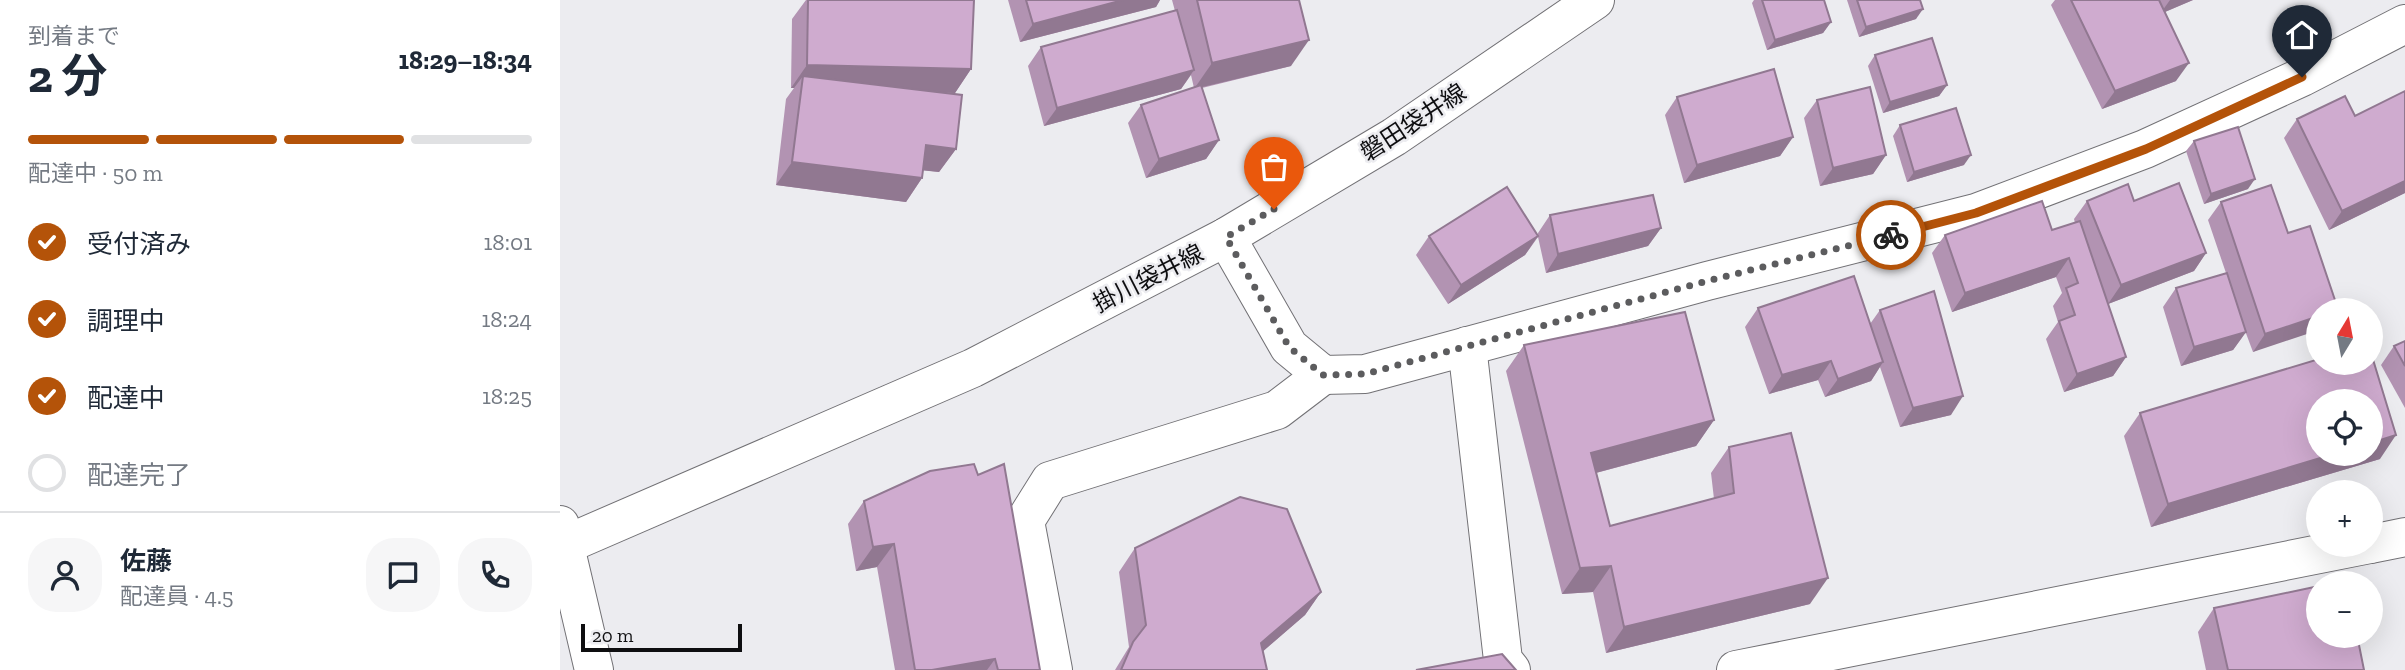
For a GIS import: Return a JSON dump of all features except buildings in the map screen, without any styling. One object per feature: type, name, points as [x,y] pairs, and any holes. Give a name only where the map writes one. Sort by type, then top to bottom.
[{"type":"main road","name":"磐田袋井線","points":[[1226,237],[1394,137],[1595,0]]},
{"type":"main road","points":[[1053,670],[1025,521],[1050,481],[1278,410],[1323,375],[1365,374],[1976,213],[2146,149],[2302,77],[2405,24]]},
{"type":"main road","name":"掛川袋井線","points":[[561,539],[973,369],[1226,237],[1289,347],[1323,375]]},
{"type":"main road","points":[[1467,346],[1503,660],[1511,670]]},
{"type":"main road","points":[[2383,542],[2405,537]]},
{"type":"main road","points":[[561,539],[594,670]]},
{"type":"main road","points":[[1736,670],[2306,557]]},
{"type":"way so far","points":[[1274,209],[1226,237],[1289,347],[1323,375],[1365,374],[1707,281],[1891,235]]},
{"type":"route","points":[[1891,235],[1976,213],[2146,149],[2302,77]]}]
